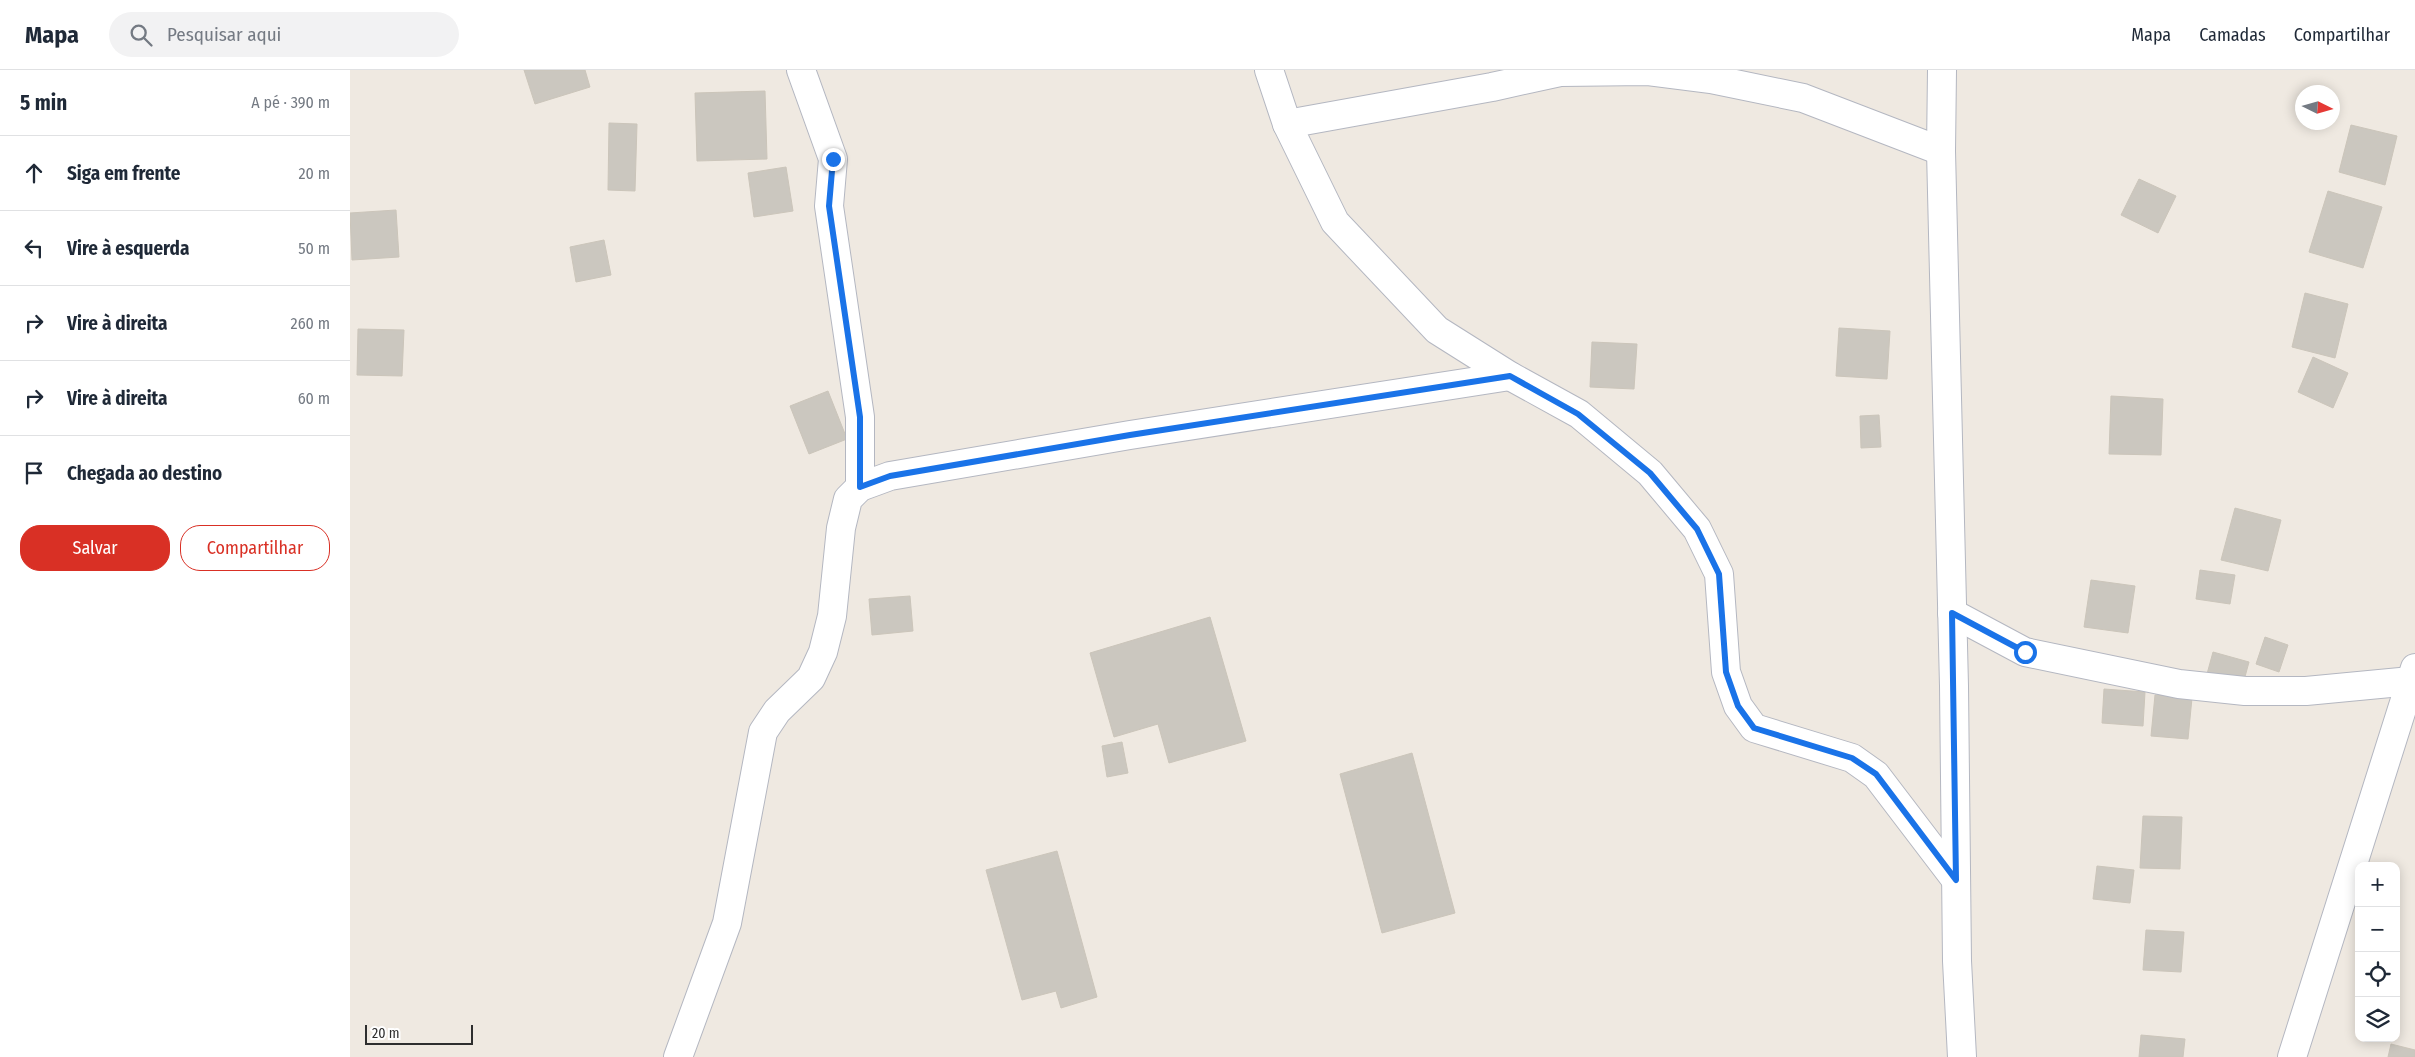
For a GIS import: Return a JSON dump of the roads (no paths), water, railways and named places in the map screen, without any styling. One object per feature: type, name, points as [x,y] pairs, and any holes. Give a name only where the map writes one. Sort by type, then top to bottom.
[{"type":"street","points":[[801,70],[833,159],[829,206],[860,417],[860,487]]},
{"type":"street","points":[[1269,70],[1287,124],[1335,222],[1437,330],[1510,376],[1578,414],[1650,473],[1697,529],[1719,574],[1726,672],[1738,706],[1754,728],[1852,758],[1876,774],[1956,880]]},
{"type":"street","points":[[1942,70],[1941,151],[1956,880],[1962,1057]]},
{"type":"street","points":[[1287,124],[1492,87],[1560,72],[1648,71],[1712,79],[1803,98],[1941,151]]},
{"type":"street","points":[[678,1057],[728,923],[763,732],[777,711],[811,678],[823,652],[832,616],[841,528],[848,499],[860,487],[890,476],[1130,435],[1510,376]]},
{"type":"street","points":[[1952,613],[2025,652],[2179,684],[2245,691],[2306,691],[2413,674],[2292,1057]]}]
